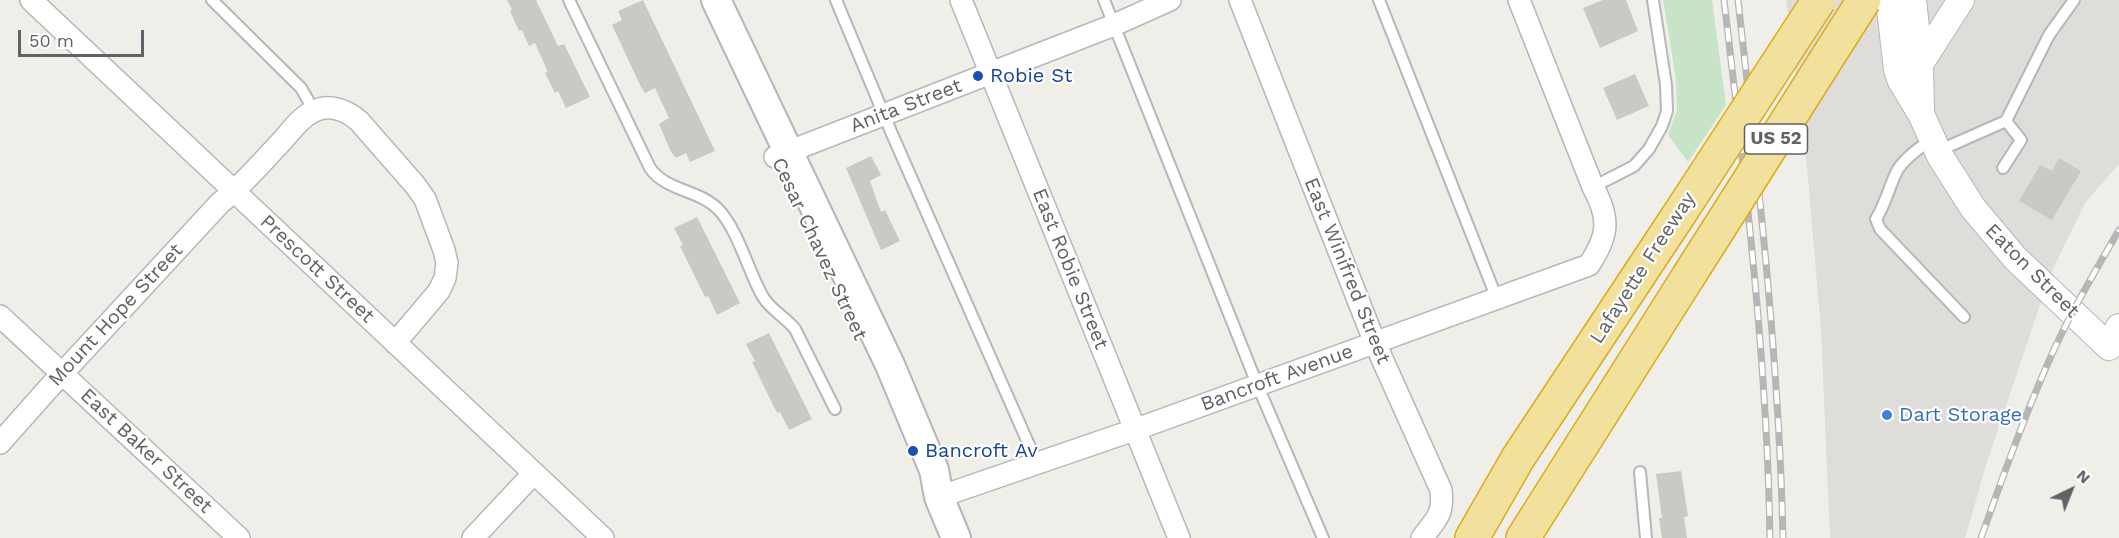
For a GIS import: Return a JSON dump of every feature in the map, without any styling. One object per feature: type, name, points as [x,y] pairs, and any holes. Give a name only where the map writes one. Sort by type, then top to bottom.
[{"type":"highway","name":"Lafayette Freeway","points":[[1472,538],[1518,458],[1819,0]]},
{"type":"highway","name":"US 52","points":[[1523,538],[1864,0]]},
{"type":"highway","points":[[1536,538],[1654,330]]},
{"type":"highway","points":[[1459,538],[1518,458]]},
{"type":"main road","name":"Cesar Chavez Street","points":[[701,0],[890,365],[934,470],[939,497],[956,538]]},
{"type":"main road","name":"Cesar Chavez Street","points":[[716,0],[782,154]]},
{"type":"street","name":"Prescott Street","points":[[31,0],[603,538]]},
{"type":"street","name":"East Robie Street","points":[[961,0],[1179,538]]},
{"type":"street","name":"Anita Street","points":[[782,154],[991,74],[1170,0]]},
{"type":"street","name":"East Winifred Street","points":[[1240,0],[1375,343],[1440,490],[1443,505],[1437,519],[1422,538]]},
{"type":"street","name":"Eaton Street","points":[[1889,0],[1897,70],[1901,81],[1921,114],[1957,184],[1992,232],[2015,258],[2116,343]]},
{"type":"street","name":"Eaton Street","points":[[1913,0],[1920,64],[1921,114]]},
{"type":"street","points":[[1920,64],[1961,0]]},
{"type":"street","points":[[1523,3],[1593,187]]},
{"type":"street","points":[[312,112],[324,108],[338,108],[349,112],[359,121],[415,184],[425,199],[440,240],[447,263],[442,285],[435,297],[395,343]]},
{"type":"street","name":"Mount Hope Street","points":[[0,443],[220,203],[235,191],[301,120],[312,112]]},
{"type":"street","name":"Bancroft Avenue","points":[[939,497],[1134,430],[1589,265],[1603,241],[1603,205],[1593,187]]},
{"type":"street","name":"East Baker Street","points":[[0,316],[238,538]]},
{"type":"street","points":[[473,538],[534,473]]},
{"type":"lane","points":[[212,0],[295,81],[308,99],[312,112]]},
{"type":"lane","points":[[569,0],[650,168],[656,177],[668,185],[704,198],[722,213],[763,297],[771,308],[786,318],[795,329],[835,409]]},
{"type":"lane","points":[[836,0],[1037,463]]},
{"type":"lane","points":[[1104,0],[1257,384],[1323,538]]},
{"type":"lane","points":[[1379,0],[1497,299]]},
{"type":"lane","points":[[1593,187],[1634,166],[1649,149],[1662,126],[1667,111],[1666,85],[1653,0]]},
{"type":"lane","points":[[1964,317],[1880,229],[1876,219],[1885,204],[1898,169],[1914,152],[2006,121],[2049,35],[2074,0]]},
{"type":"lane","points":[[2003,168],[2021,140],[2006,121]]},
{"type":"lane","points":[[1640,472],[1646,538]]},
{"type":"shaded area","points":[[1786,0],[2119,0],[2119,164],[2085,203],[2051,273],[1987,462],[1965,538],[1830,538],[1821,330],[1806,156]]},
{"type":"green space","points":[[1663,0],[1712,0],[1726,105],[1688,162],[1668,135],[1677,110],[1676,79]]},
{"type":"building","points":[[507,0],[536,0],[558,46],[564,44],[590,97],[566,108],[558,91],[555,93],[545,73],[548,72],[535,43],[529,46],[522,30],[519,31]]},
{"type":"building","points":[[643,0],[715,151],[690,162],[686,153],[676,158],[671,152],[659,124],[669,118],[655,88],[645,93],[641,87],[612,25],[622,20],[618,11]]},
{"type":"building","points":[[1603,0],[1626,0],[1638,31],[1600,48],[1583,8]]},
{"type":"building","points":[[1635,74],[1649,106],[1617,120],[1603,88]]},
{"type":"building","points":[[871,156],[881,175],[870,181],[881,212],[885,210],[900,241],[881,250],[846,168]]},
{"type":"building","points":[[2059,158],[2081,171],[2052,220],[2019,201],[2040,165],[2052,171]]},
{"type":"building","points":[[697,217],[740,303],[717,315],[708,296],[705,297],[680,246],[683,245],[674,228]]},
{"type":"building","points":[[769,333],[812,419],[789,430],[780,412],[777,413],[752,362],[755,361],[746,344]]},
{"type":"building","points":[[1681,471],[1688,516],[1684,517],[1687,538],[1662,538],[1659,518],[1662,518],[1656,474]]},
{"type":"railway","points":[[1724,0],[1760,336],[1770,538]]},
{"type":"railway","points":[[1738,0],[1772,336],[1783,538]]},
{"type":"railway","points":[[1981,538],[2021,428],[2048,363],[2073,312],[2119,230]]},
{"type":"place","name":"Robie St","points":[[978,76]]},
{"type":"place","name":"Dart Storage","points":[[1887,415]]},
{"type":"place","name":"Bancroft Av","points":[[913,451]]}]
